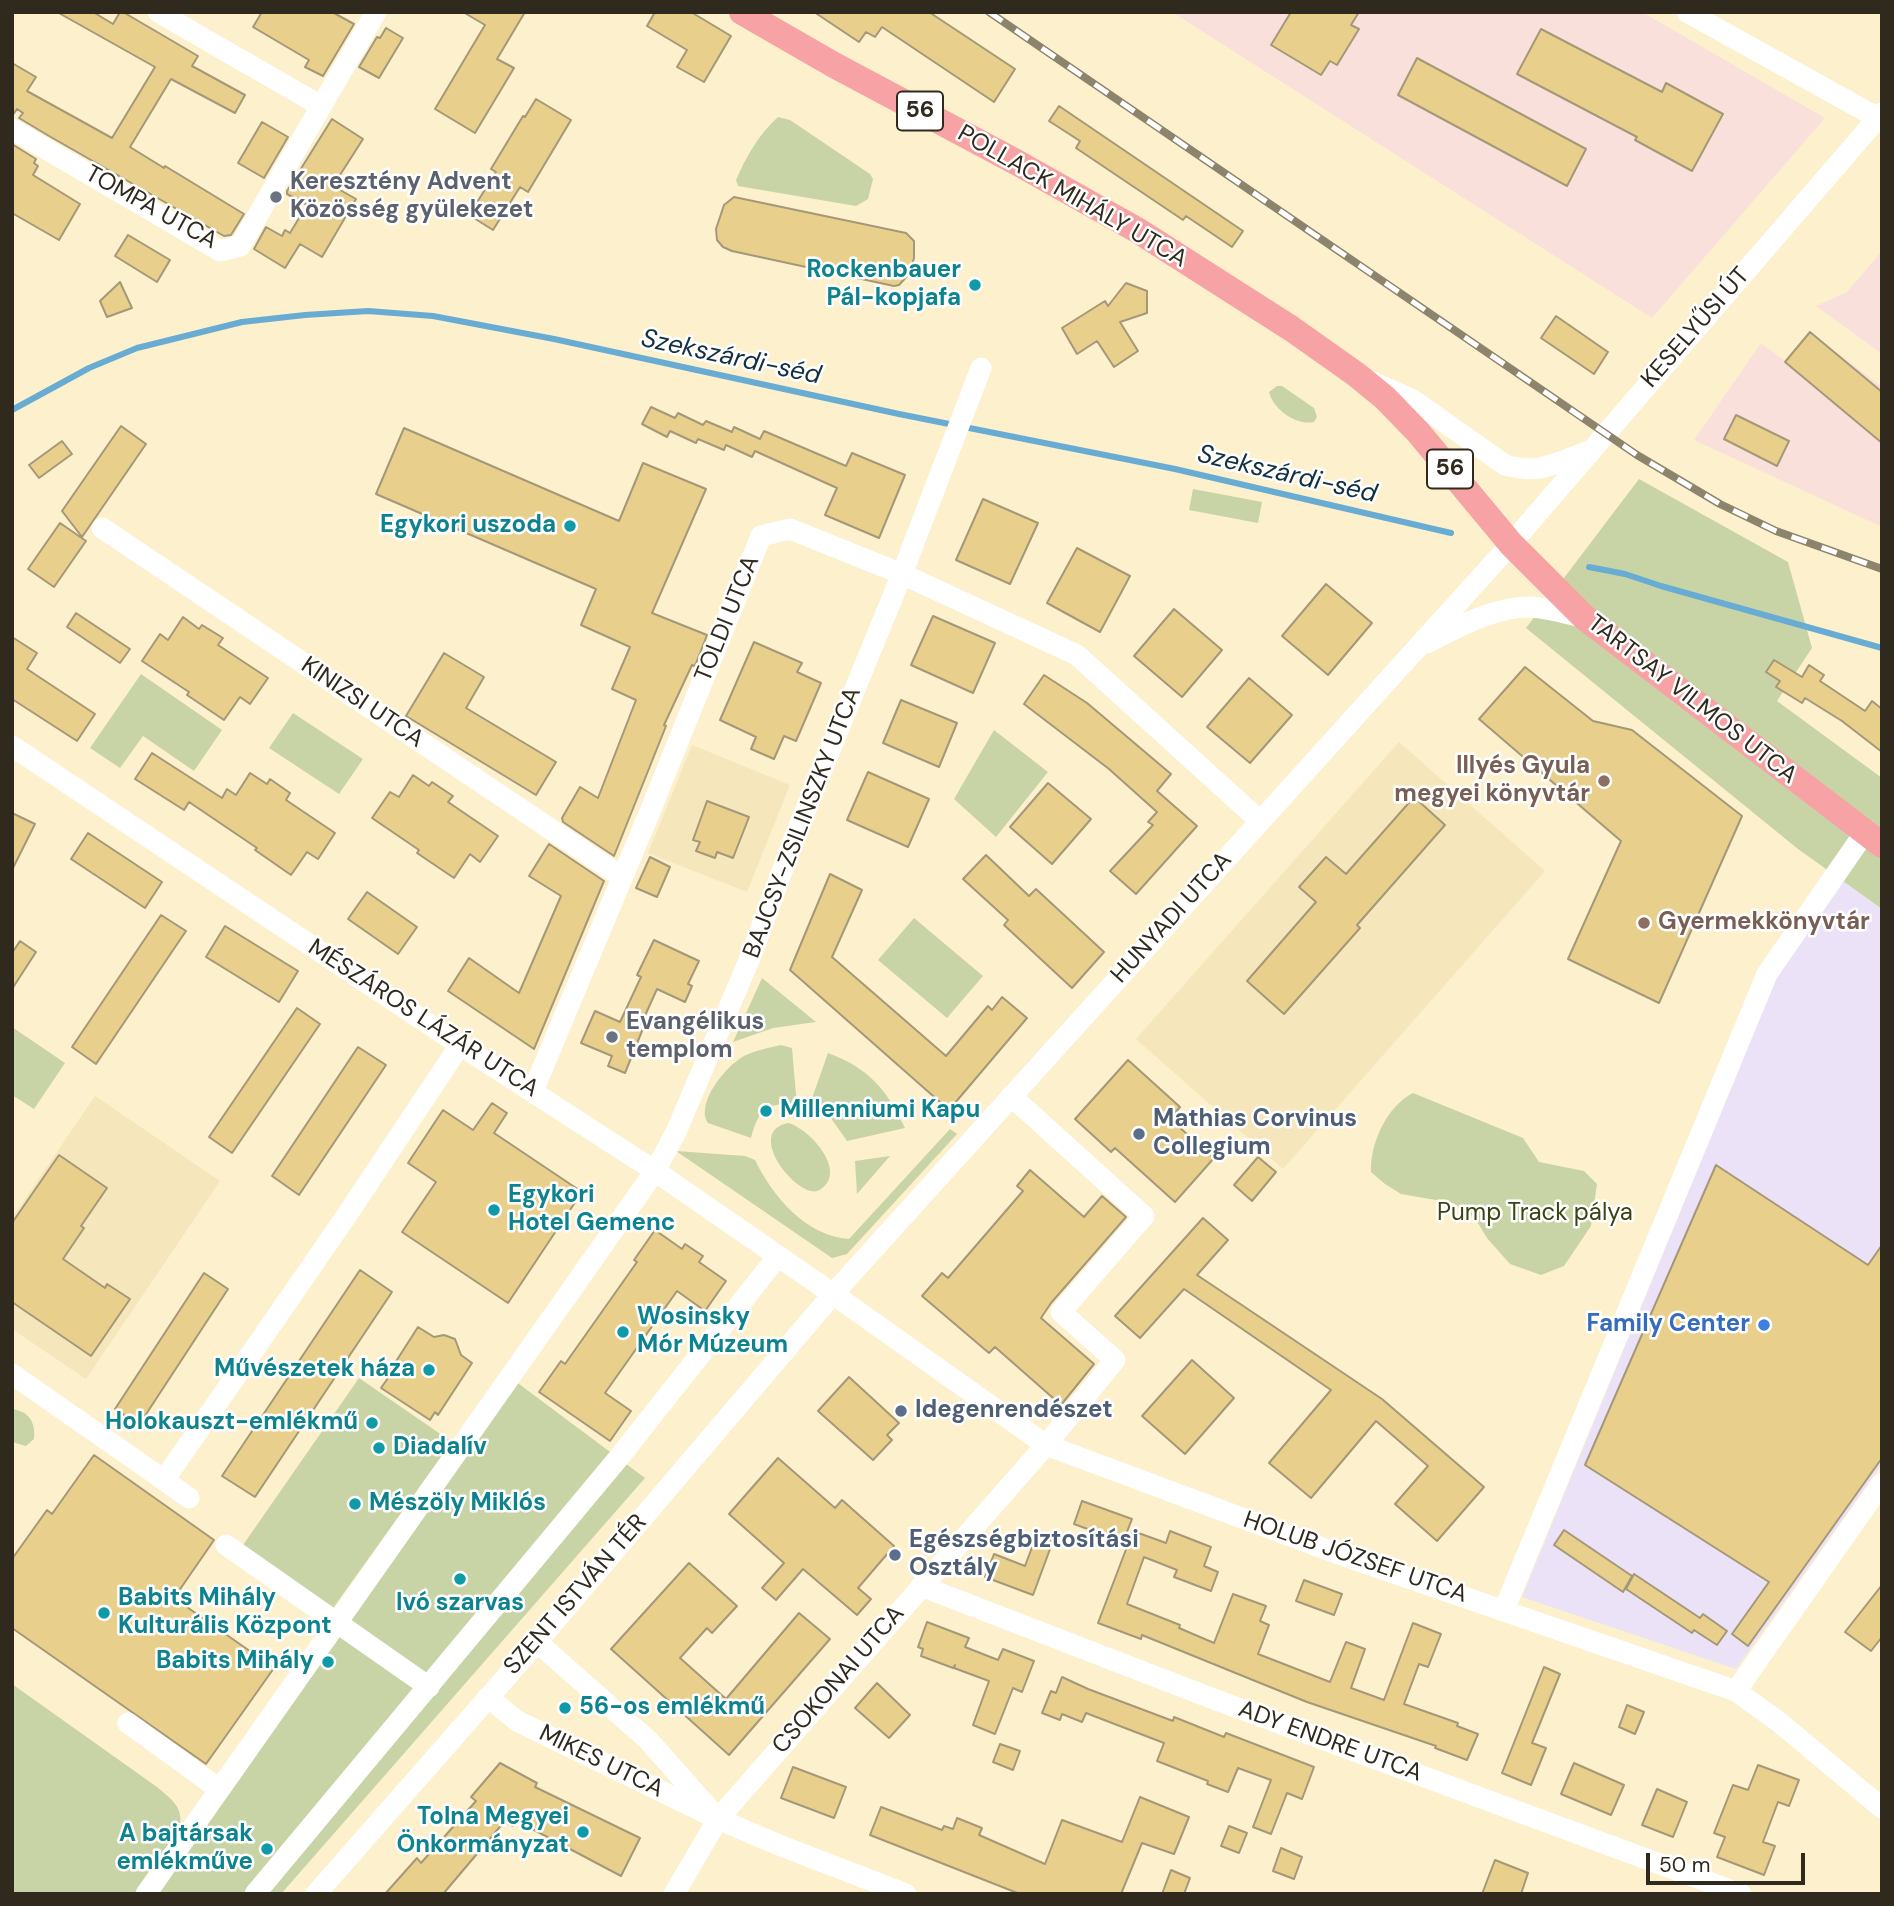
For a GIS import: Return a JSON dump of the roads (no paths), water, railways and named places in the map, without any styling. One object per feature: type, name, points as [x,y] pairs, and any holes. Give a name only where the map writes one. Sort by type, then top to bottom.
[{"type":"main road","name":"POLLACK MIHÁLY UTCA","points":[[742,12],[1137,230],[1292,329],[1385,398],[1418,432],[1511,544]]},
{"type":"main road","name":"TARTSAY VILMOS UTCA","points":[[1511,544],[1586,618],[1873,839]]},
{"type":"street","points":[[158,12],[321,106]]},
{"type":"street","name":"TOMPA UTCA","points":[[12,129],[220,251],[240,246],[376,12]]},
{"type":"street","points":[[1686,12],[1880,116]]},
{"type":"street","name":"KESELYŰSI ÚT","points":[[1511,544],[1880,116]]},
{"type":"street","name":"BAJCSY-ZSILINSZKY UTCA","points":[[655,1171],[676,1132],[750,958],[797,831],[902,574],[981,369]]},
{"type":"street","name":"POLLACK MIHÁLY UTCA","points":[[1357,375],[1413,400],[1505,465],[1522,470],[1536,470],[1591,450]]},
{"type":"street","name":"KINIZSI UTCA","points":[[102,528],[622,877]]},
{"type":"street","name":"TOLDI UTCA","points":[[533,1091],[761,536],[790,529],[902,574],[1077,655],[1260,821]]},
{"type":"street","name":"HUNYADI UTCA","points":[[833,1294],[1511,544]]},
{"type":"street","points":[[1416,648],[1501,611],[1531,607],[1586,618]]},
{"type":"street","name":"MÉSZÁROS LÁZÁR UTCA","points":[[12,746],[460,1045],[655,1171],[833,1294]]},
{"type":"street","points":[[1504,1610],[1767,974],[1873,839]]},
{"type":"street","points":[[164,1480],[347,1215],[460,1045]]},
{"type":"street","name":"CSOKONAI UTCA","points":[[674,1894],[718,1819],[1046,1445],[1115,1360],[1061,1312],[1144,1216],[1012,1096]]},
{"type":"street","points":[[146,1894],[655,1171]]},
{"type":"street","points":[[255,1894],[621,1454],[778,1256]]},
{"type":"street","name":"HOLUB JÓZSEF UTCA","points":[[833,1294],[1046,1445],[1323,1548],[1504,1610],[1590,1643],[1736,1691],[1779,1722],[1882,1808]]},
{"type":"street","name":"SZENT ISTVÁN TÉR","points":[[316,1894],[537,1642],[833,1294]]},
{"type":"street","points":[[12,1374],[189,1498]]},
{"type":"street","points":[[1736,1691],[1882,1483]]},
{"type":"street","points":[[226,1545],[429,1686]]},
{"type":"street","name":"ADY ENDRE UTCA","points":[[920,1586],[1211,1698],[1741,1894]]},
{"type":"street","name":"MIKES UTCA","points":[[537,1642],[648,1740],[718,1819]]},
{"type":"street","name":"MIKES UTCA","points":[[488,1698],[517,1721],[718,1819],[906,1894]]},
{"type":"street","points":[[128,1723],[219,1788]]},
{"type":"waterway","name":"Szekszárdi-séd","points":[[12,410],[89,368],[137,348],[242,322],[368,311],[433,316],[1175,469],[1451,533]]},
{"type":"waterway","name":"Szekszárdi-séd","points":[[1589,567],[1625,574],[1882,648]]},
{"type":"railway","points":[[989,12],[1637,455],[1720,504],[1776,531],[1882,569]]},
{"type":"place","name":"Keresztény Advent Közösség gyülekezet","points":[[276,197]]},
{"type":"place","name":"Rockenbauer Pál-kopjafa","points":[[975,285]]},
{"type":"place","name":"Egykori uszoda","points":[[570,526]]},
{"type":"place","name":"Illyés Gyula megyei könyvtár","points":[[1604,781]]},
{"type":"place","name":"Gyermekkönyvtár","points":[[1644,923]]},
{"type":"place","name":"Evangélikus templom","points":[[612,1037]]},
{"type":"place","name":"Millenniumi Kapu","points":[[766,1111]]},
{"type":"place","name":"Mathias Corvinus Collegium","points":[[1139,1134]]},
{"type":"place","name":"Egykori Hotel Gemenc","points":[[494,1210]]},
{"type":"place","name":"Family Center","points":[[1764,1325]]},
{"type":"place","name":"Wosinsky Mór Múzeum","points":[[623,1332]]},
{"type":"place","name":"Művészetek háza","points":[[429,1370]]},
{"type":"place","name":"Idegenrendészet","points":[[901,1411]]},
{"type":"place","name":"Holokauszt-emlékmű","points":[[372,1423]]},
{"type":"place","name":"Diadalív","points":[[379,1448]]},
{"type":"place","name":"Mészöly Miklós","points":[[355,1504]]},
{"type":"place","name":"Egészségbiztosítási Osztály","points":[[895,1555]]},
{"type":"place","name":"Ivó szarvas","points":[[460,1579]]},
{"type":"place","name":"Babits Mihály Kulturális Központ","points":[[104,1613]]},
{"type":"place","name":"Babits Mihály","points":[[328,1662]]},
{"type":"place","name":"56-os emlékmű","points":[[565,1708]]},
{"type":"place","name":"Tolna Megyei Önkormányzat","points":[[583,1832]]},
{"type":"place","name":"A bajtársak emlékműve","points":[[267,1849]]},
{"type":"park label","name":"Pump Track pálya","points":[[1535,1214]]}]
